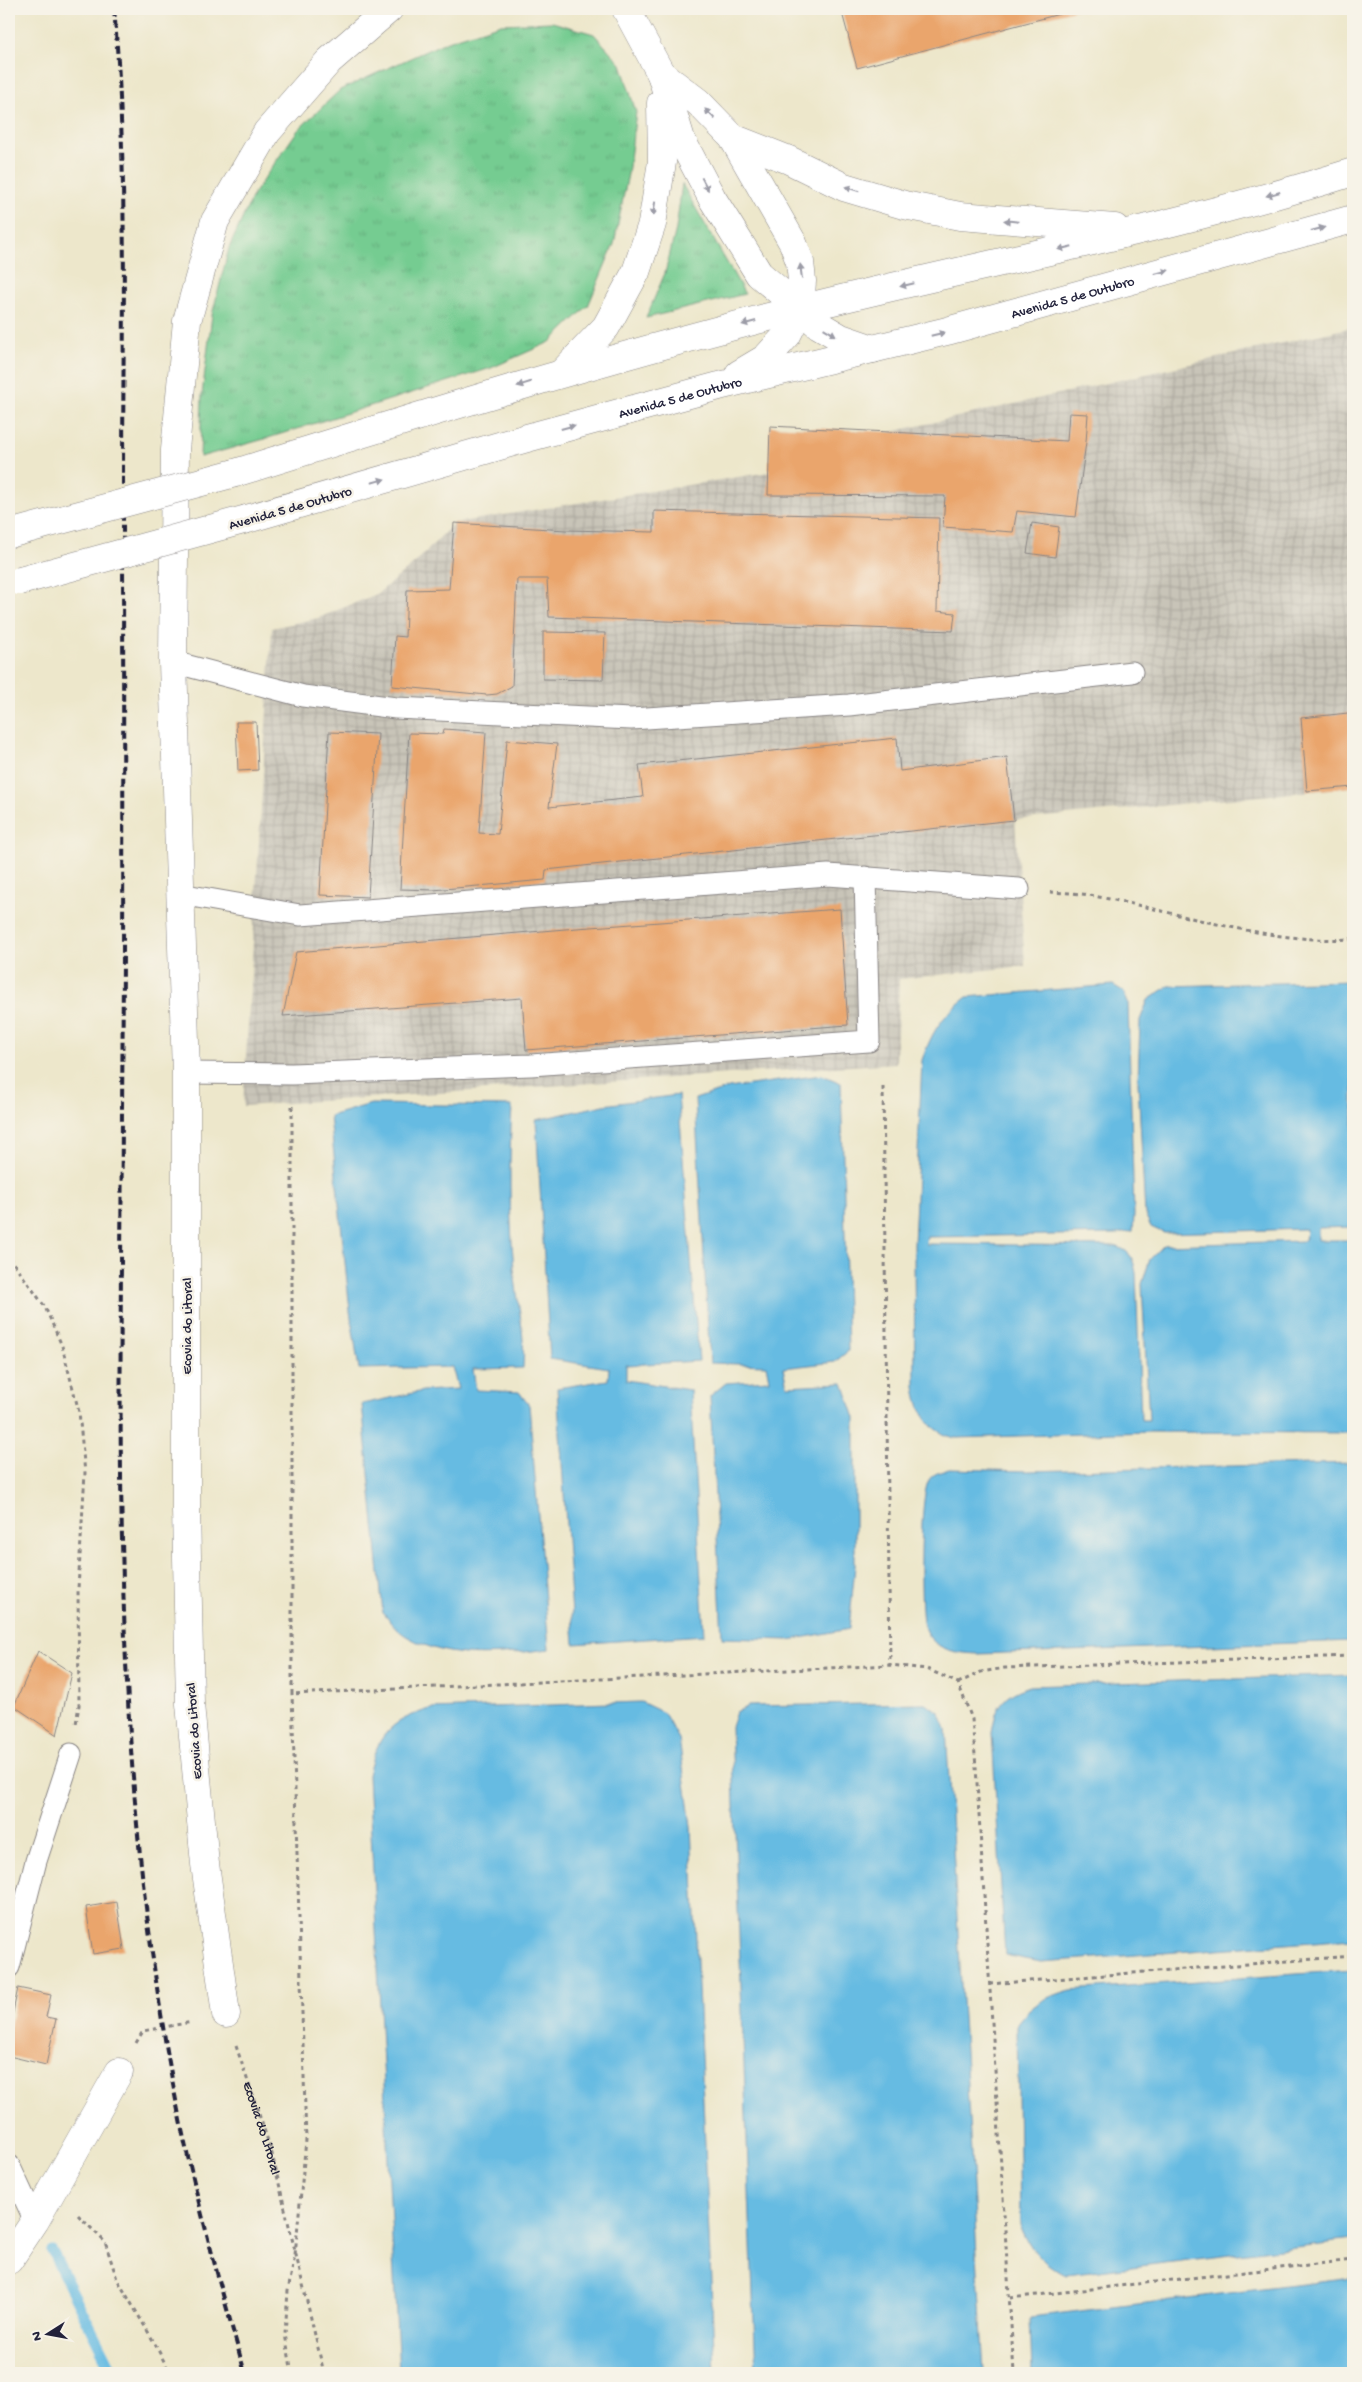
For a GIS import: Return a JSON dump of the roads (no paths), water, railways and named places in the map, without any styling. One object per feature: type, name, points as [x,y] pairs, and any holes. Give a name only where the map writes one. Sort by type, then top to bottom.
[{"type":"street","name":"Ecovia do Litoral","points":[[226,2014],[205,1864],[190,1704],[186,1508],[186,1073],[173,662],[175,450],[187,321],[215,221],[267,132],[328,61],[389,9]]},
{"type":"street","points":[[626,9],[660,74],[681,139],[743,251],[759,274],[819,325],[841,338],[873,349]]},
{"type":"street","points":[[660,74],[698,102],[733,138],[793,243],[800,262],[802,281],[800,309],[787,336],[766,358],[718,386]]},
{"type":"street","points":[[563,372],[606,326],[636,272],[652,224],[662,162],[660,74]]},
{"type":"street","points":[[733,138],[789,160],[844,187],[904,205],[989,219],[1146,230]]},
{"type":"street","points":[[9,534],[235,473],[563,372],[800,309],[1146,230],[1353,172]]},
{"type":"street","name":"Avenida 5 de Outubro","points":[[14,583],[718,386],[948,331],[1353,219]]},
{"type":"street","points":[[9,2260],[35,2221],[119,2072]]},
{"type":"lane","points":[[173,662],[303,696],[396,708],[631,719],[849,705],[1132,672]]},
{"type":"lane","points":[[180,894],[300,915],[828,875],[1019,889]]},
{"type":"lane","points":[[186,1073],[292,1074],[530,1065],[869,1041],[865,877]]},
{"type":"lane","points":[[9,1967],[36,1861],[70,1754]]},
{"type":"lane","points":[[9,2165],[35,2221]]},
{"type":"water","points":[[1353,981],[1353,1227],[1318,1228],[1318,1240],[1353,1240],[1353,1433],[1150,1432],[956,1438],[932,1426],[922,1412],[915,1386],[914,1245],[922,1060],[934,1032],[944,1018],[967,997],[1113,985],[1123,991],[1128,1003],[1133,1231],[1118,1234],[927,1237],[926,1244],[1114,1246],[1127,1252],[1134,1263],[1136,1273],[1141,1420],[1149,1420],[1142,1284],[1150,1259],[1164,1245],[1305,1241],[1306,1229],[1164,1233],[1151,1227],[1145,1214],[1138,1082],[1140,1020],[1148,1000],[1169,986]]},
{"type":"water","points":[[822,1075],[841,1083],[848,1351],[835,1362],[783,1368],[787,1386],[843,1383],[855,1418],[855,1566],[849,1629],[789,1640],[722,1638],[710,1396],[726,1383],[769,1380],[766,1365],[710,1363],[695,1099],[729,1088]]},
{"type":"water","points":[[678,1095],[699,1361],[626,1365],[626,1380],[690,1390],[704,1635],[574,1644],[557,1388],[608,1380],[609,1368],[550,1359],[536,1120],[604,1105]]},
{"type":"water","points":[[371,1104],[512,1106],[510,1207],[514,1269],[522,1331],[523,1368],[473,1369],[476,1390],[519,1392],[529,1405],[549,1649],[477,1655],[441,1650],[424,1645],[404,1635],[383,1613],[362,1404],[423,1391],[458,1389],[452,1367],[359,1369],[350,1311],[330,1116]]},
{"type":"water","points":[[1353,1463],[1353,1641],[978,1654],[959,1652],[941,1647],[928,1636],[925,1629],[922,1611],[921,1572],[923,1506],[929,1480],[937,1473],[949,1469],[1028,1471]]},
{"type":"water","points":[[1353,1675],[1353,1939],[1041,1962],[1005,1955],[992,1733],[996,1715],[1002,1702],[1007,1697],[1030,1686]]},
{"type":"water","points":[[641,1702],[664,1713],[679,1739],[691,1826],[715,2373],[399,2373],[368,1775],[376,1749],[381,1739],[395,1724],[430,1709]]},
{"type":"water","points":[[925,1703],[939,1712],[946,1729],[984,2373],[756,2373],[731,1727],[736,1712],[749,1706]]},
{"type":"water","points":[[1353,1970],[1353,2240],[1066,2275],[1037,2254],[1020,2224],[1017,2024],[1034,2006],[1047,1998],[1070,1990]]},
{"type":"water","points":[[1353,2278],[1353,2373],[1032,2373],[1030,2317]]},
{"type":"waterway","points":[[52,2251],[113,2373]]},
{"type":"railway","points":[[114,9],[121,128],[124,247],[121,1495],[127,1689],[143,1883],[170,2069],[196,2191],[245,2373]]}]
